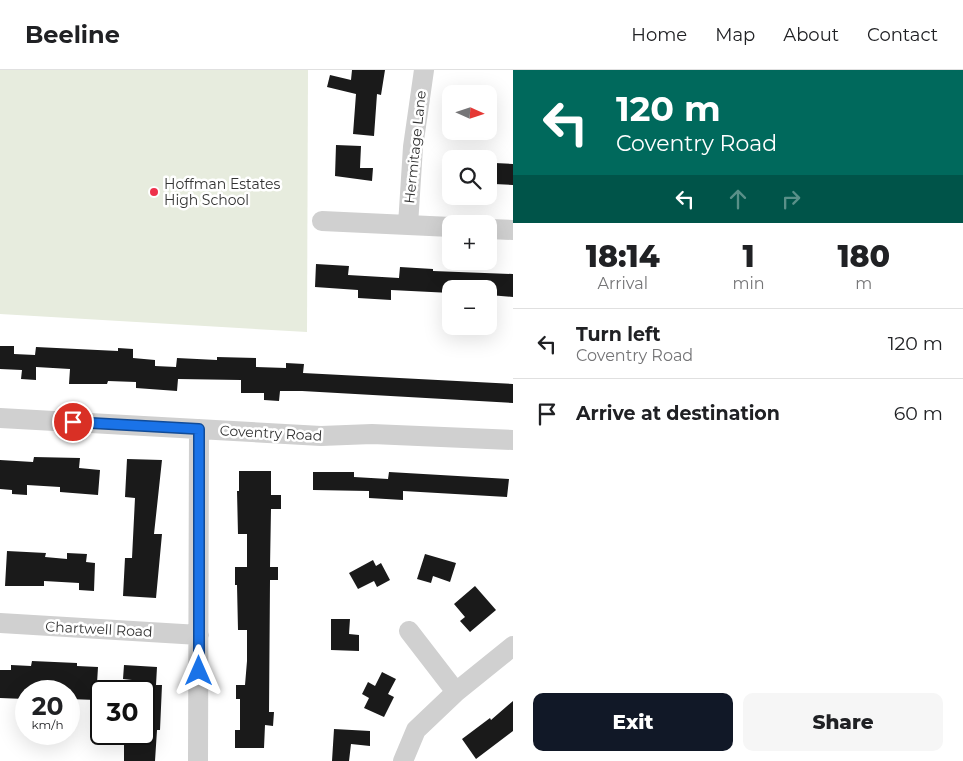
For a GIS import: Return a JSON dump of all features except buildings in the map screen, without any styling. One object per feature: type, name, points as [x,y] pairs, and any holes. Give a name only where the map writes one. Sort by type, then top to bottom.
[{"type":"street","name":"Hermitage Lane","points":[[408,225],[413,146],[424,70]]},
{"type":"street","points":[[322,221],[442,227]]},
{"type":"street","points":[[497,229],[513,230]]},
{"type":"street","name":"Coventry Road","points":[[0,418],[321,436],[372,434],[513,440]]},
{"type":"street","points":[[198,761],[199,429]]},
{"type":"street","name":"Chartwell Road","points":[[0,623],[199,635]]},
{"type":"street","points":[[409,631],[456,692]]},
{"type":"street","points":[[402,761],[416,730],[456,692],[513,646]]},
{"type":"shaded area","name":"Hoffman Estates High School","points":[[0,70],[308,70],[307,332],[0,314]]},
{"type":"place","name":"Hoffman Estates High School","points":[[154,192]]},
{"type":"route","points":[[73,422],[199,429],[199,671]]}]
